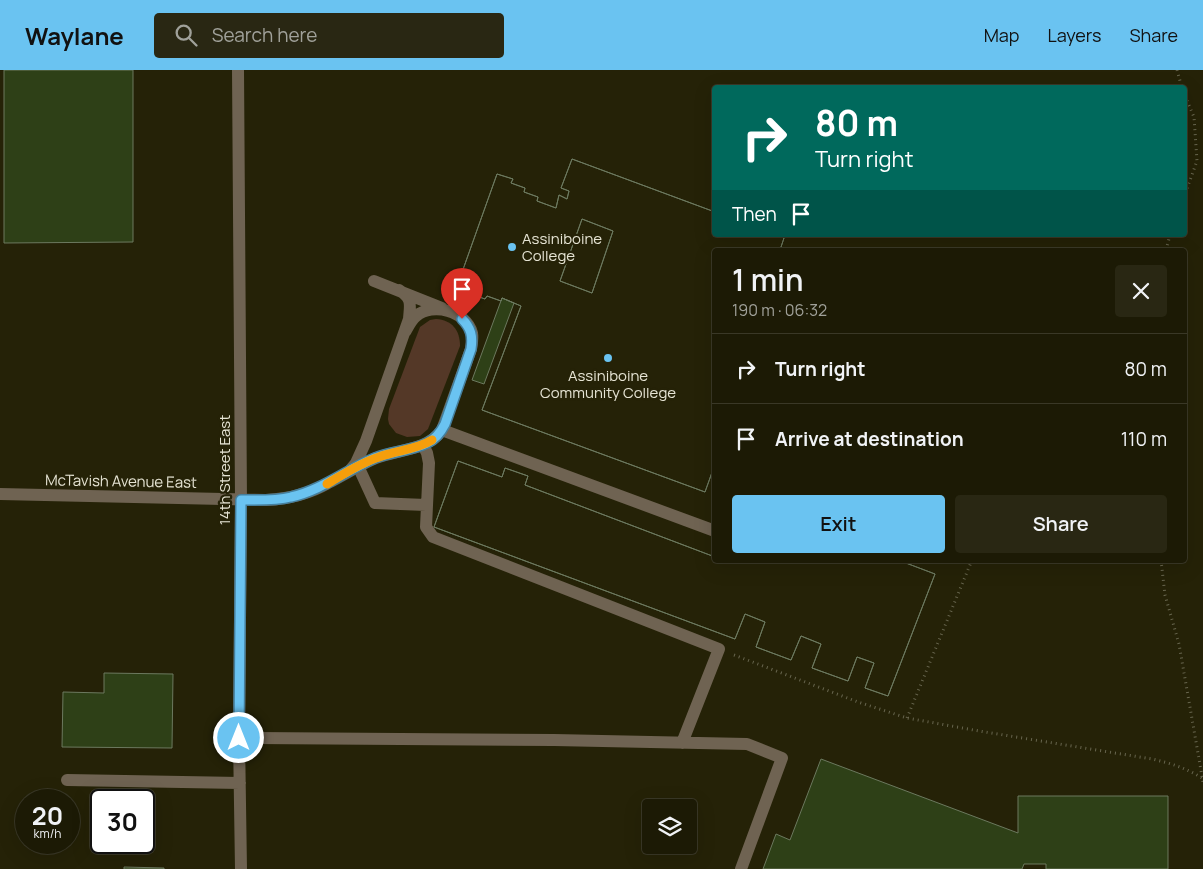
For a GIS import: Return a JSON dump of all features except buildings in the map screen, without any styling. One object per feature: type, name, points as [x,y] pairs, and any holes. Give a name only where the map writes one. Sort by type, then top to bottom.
[{"type":"street","name":"14th Street East","points":[[238,70],[241,500],[239,738],[241,869]]},
{"type":"street","points":[[374,281],[453,313],[468,325],[472,332],[471,349],[442,430],[432,440],[423,445],[429,458],[426,527],[433,537],[720,649],[682,743]]},
{"type":"street","points":[[399,290],[409,299],[409,319],[356,464],[375,504],[426,505]]},
{"type":"street","points":[[405,332],[416,316],[426,311],[444,310],[453,313]]},
{"type":"street","points":[[442,430],[712,530]]},
{"type":"street","name":"McTavish Avenue East","points":[[0,494],[272,500],[291,497],[328,483],[356,464],[389,453],[423,445]]},
{"type":"street","points":[[239,738],[554,740],[747,744],[782,758],[741,869]]},
{"type":"street","points":[[67,780],[240,783]]},
{"type":"path","points":[[1177,70],[1181,85]]},
{"type":"path","points":[[1187,101],[1194,117],[1197,161],[1187,188]]},
{"type":"path","points":[[907,718],[971,563]]},
{"type":"path","points":[[1161,563],[1165,595],[1179,644],[1203,782]]},
{"type":"path","points":[[720,649],[858,702],[907,718],[979,732],[1152,759],[1173,764],[1202,778]]},
{"type":"shaded area","points":[[430,320],[447,321],[454,327],[460,340],[460,346],[428,429],[420,436],[407,437],[396,433],[389,424],[389,409],[420,327]]},
{"type":"slow traffic","points":[[327,484],[366,462],[389,453],[425,445],[432,440]]},
{"type":"place","name":"Assiniboine College","points":[[512,247]]},
{"type":"place","name":"Assiniboine Community College","points":[[608,358]]},
{"type":"route","points":[[239,738],[241,500],[279,499],[301,494],[328,483],[378,457],[425,445],[432,440],[438,435],[445,424],[471,349],[472,332],[462,319]]}]
